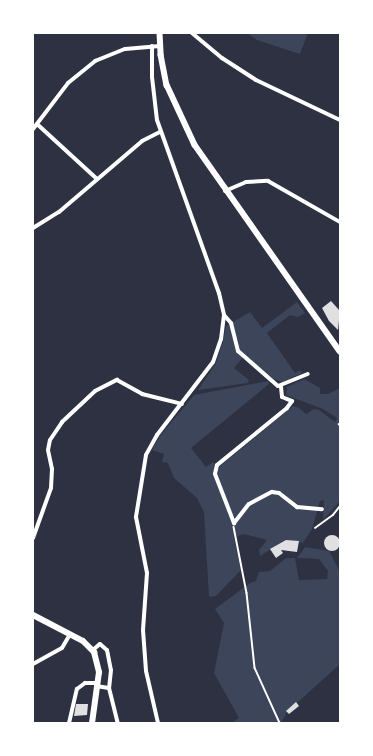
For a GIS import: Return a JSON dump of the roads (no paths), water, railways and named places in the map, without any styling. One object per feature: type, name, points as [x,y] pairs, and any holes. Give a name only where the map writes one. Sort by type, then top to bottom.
[{"type":"main road","points":[[33,615],[70,634],[93,650],[98,664],[92,723]]},
{"type":"street","points":[[160,33],[164,77],[172,100],[195,145],[225,191],[340,351]]},
{"type":"street","points":[[192,33],[226,61],[256,80],[340,120]]},
{"type":"street","points":[[152,46],[153,101],[160,132],[219,293],[224,315],[217,355],[207,373],[157,435],[145,461],[135,523],[147,573],[143,638],[148,690],[158,723]]},
{"type":"street","points":[[33,129],[68,83],[90,64],[114,52],[160,46]]},
{"type":"street","points":[[37,124],[97,179]]},
{"type":"street","points":[[33,228],[59,212],[142,141],[160,132]]},
{"type":"street","points":[[225,191],[246,182],[268,181],[340,222]]},
{"type":"street","points":[[224,315],[231,324],[236,349],[281,387],[282,397],[292,401],[286,410],[215,468],[215,474],[234,524],[249,504],[272,492],[279,493],[297,507],[322,509]]},
{"type":"street","points":[[281,387],[308,374]]},
{"type":"street","points":[[33,538],[51,488],[52,469],[48,450],[50,440],[62,422],[95,391],[116,380],[142,394],[182,404]]},
{"type":"street","points":[[33,664],[59,651],[70,634]]},
{"type":"street","points":[[93,650],[100,644],[107,650],[111,670],[109,688],[118,723]]},
{"type":"street","points":[[69,723],[77,689],[85,683],[97,684],[109,688]]}]
